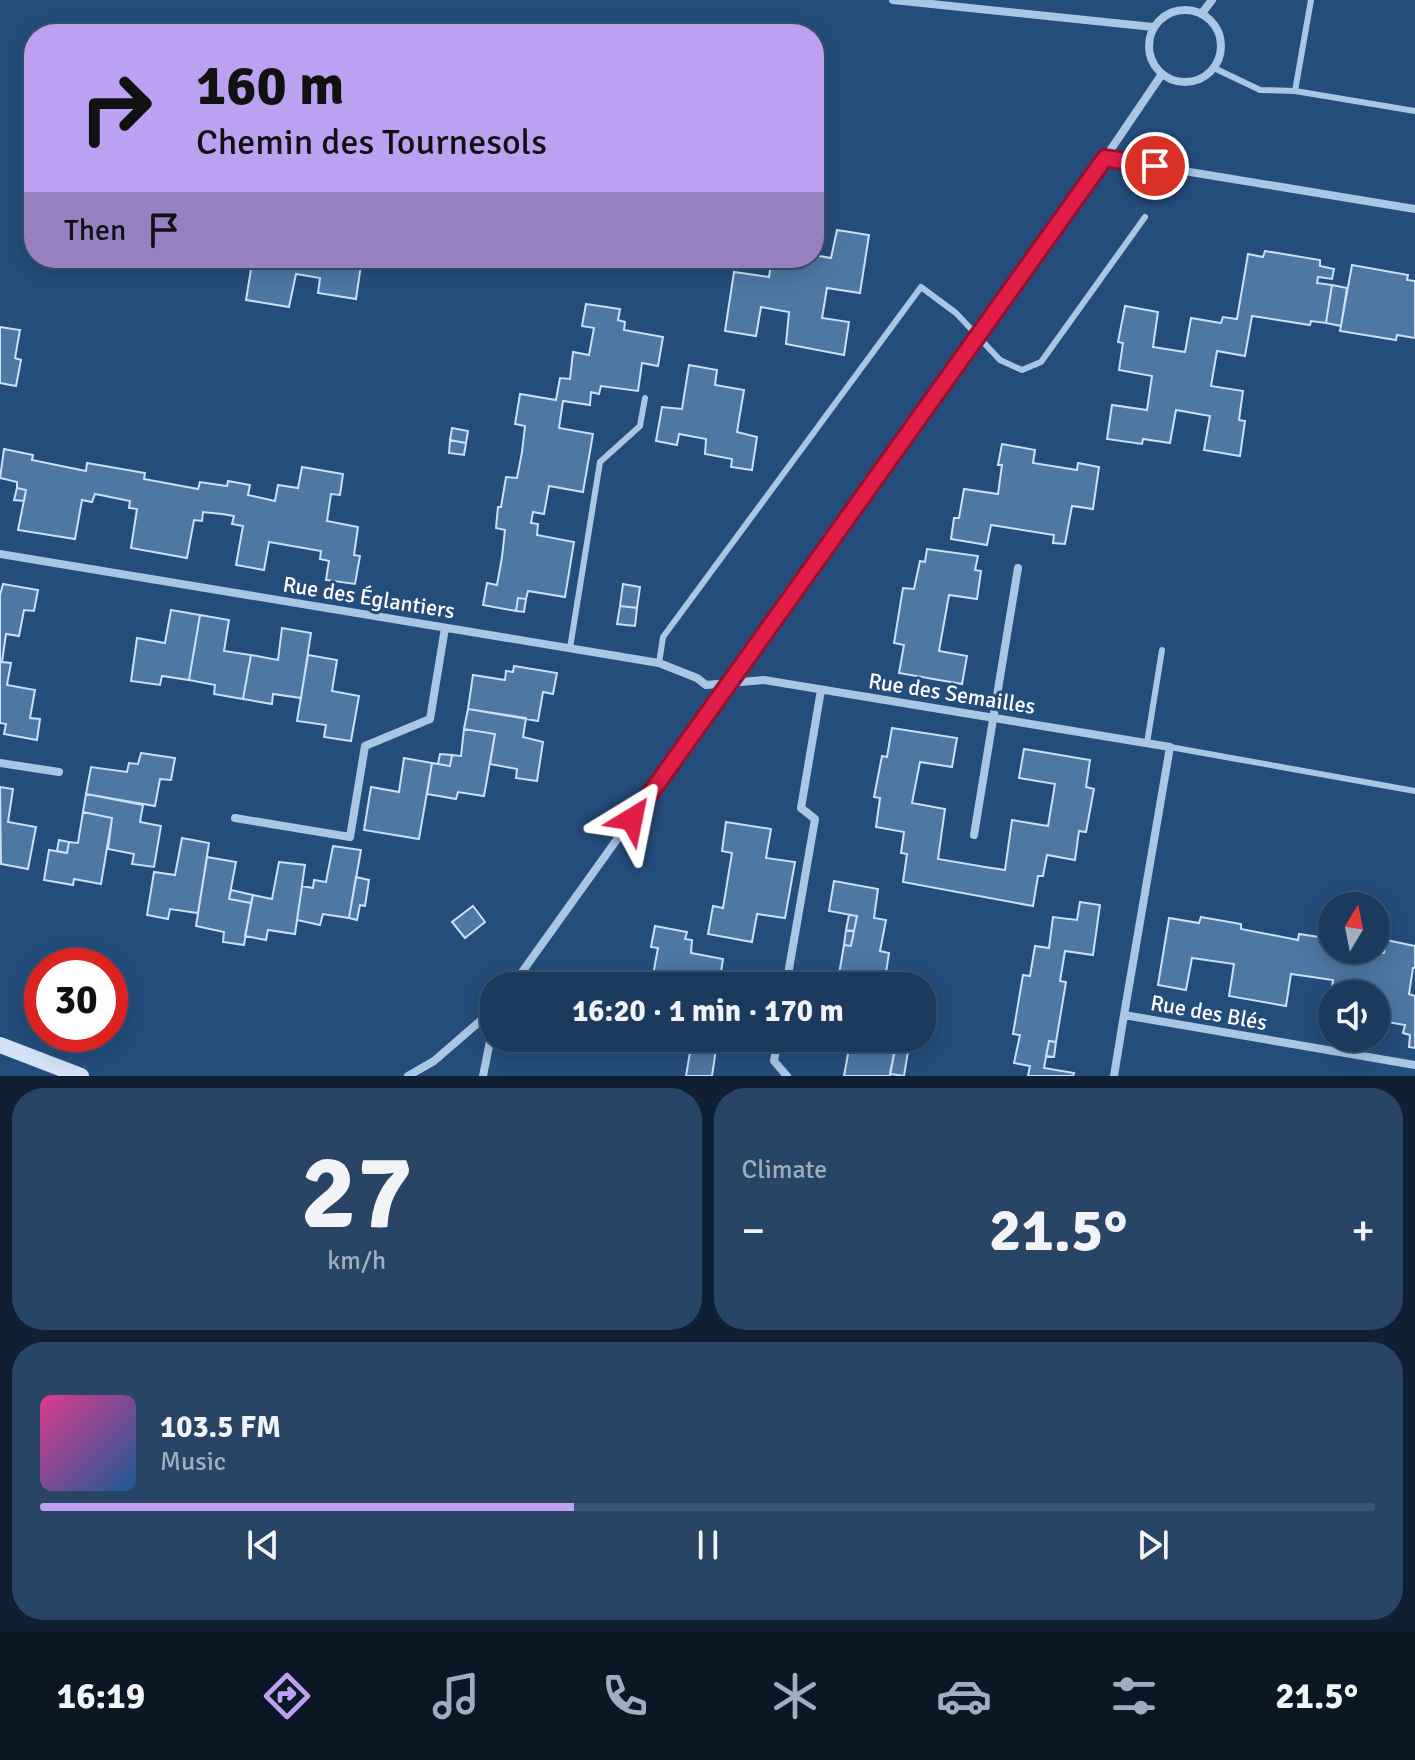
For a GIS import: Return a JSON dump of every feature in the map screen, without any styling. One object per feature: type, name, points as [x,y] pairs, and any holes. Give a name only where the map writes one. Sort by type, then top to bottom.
[{"type":"main road","points":[[0,1045],[81,1076]]},
{"type":"street","points":[[893,0],[939,2],[1153,27]]},
{"type":"street","points":[[1202,13],[1212,0]]},
{"type":"street","points":[[1175,11],[1202,13],[1214,23],[1220,38],[1221,53],[1214,68],[1201,79],[1176,82],[1162,74],[1152,63],[1148,49],[1153,27],[1175,11]]},
{"type":"street","points":[[522,972],[1162,74]]},
{"type":"street","points":[[1105,158],[1415,209]]},
{"type":"street","name":"Rue des Églantiers","points":[[0,554],[659,663],[697,678],[706,685],[727,684]]},
{"type":"street","points":[[974,835],[1018,568]]},
{"type":"street","points":[[235,818],[350,837],[365,746],[430,719],[445,628]]},
{"type":"street","name":"Rue des Semailles","points":[[727,684],[764,680],[1170,747]]},
{"type":"street","points":[[788,972],[815,819],[801,808],[821,690]]},
{"type":"street","name":"Rue des Blés","points":[[1170,747],[1124,1015],[1415,1065]]},
{"type":"street","points":[[0,763],[59,772]]},
{"type":"street","points":[[1114,1076],[1124,1015]]},
{"type":"street","points":[[408,1076],[434,1061],[480,1021]]},
{"type":"street","points":[[483,1076],[488,1052]]},
{"type":"street","points":[[776,1052],[774,1061],[787,1076]]},
{"type":"lane","points":[[1295,91],[1311,0]]},
{"type":"lane","points":[[1214,68],[1260,90],[1295,91],[1415,111]]},
{"type":"lane","points":[[659,663],[663,637],[921,287],[956,313],[1000,360],[1022,370],[1041,362],[1145,217]]},
{"type":"lane","points":[[570,648],[600,462],[640,426],[645,398]]},
{"type":"lane","points":[[1147,743],[1162,650]]},
{"type":"lane","points":[[1170,747],[1415,791]]},
{"type":"building","points":[[837,230],[869,235],[860,293],[827,288],[822,318],[849,322],[844,355],[786,344],[789,312],[761,307],[756,336],[725,331],[734,272],[769,277],[770,268],[824,268],[824,257],[831,258]]},
{"type":"building","points":[[1265,251],[1320,260],[1320,266],[1334,269],[1332,279],[1318,277],[1317,283],[1332,285],[1326,323],[1311,321],[1310,325],[1252,316],[1245,356],[1217,351],[1211,386],[1243,391],[1239,420],[1245,421],[1240,456],[1204,450],[1210,416],[1176,410],[1170,443],[1143,439],[1142,444],[1107,439],[1112,405],[1147,410],[1152,376],[1119,370],[1123,343],[1118,342],[1125,306],[1158,312],[1153,347],[1185,352],[1191,318],[1221,323],[1223,317],[1237,319],[1248,254],[1263,257]]},
{"type":"building","points":[[1352,265],[1408,275],[1407,280],[1415,281],[1415,338],[1397,335],[1396,340],[1340,331]]},
{"type":"building","points":[[251,268],[361,268],[356,299],[318,293],[320,278],[296,274],[289,307],[246,300]]},
{"type":"building","points":[[1332,285],[1347,288],[1341,326],[1326,323]]},
{"type":"building","points":[[586,304],[620,309],[618,320],[625,322],[624,330],[663,337],[658,366],[642,363],[638,391],[601,386],[599,394],[591,392],[590,405],[563,401],[559,428],[593,434],[583,492],[549,486],[544,514],[533,512],[531,523],[538,524],[537,535],[574,542],[565,597],[528,591],[526,599],[518,598],[516,611],[483,605],[487,583],[497,585],[502,557],[505,530],[496,528],[498,507],[501,507],[506,477],[517,478],[522,452],[525,426],[515,424],[520,394],[556,400],[560,378],[570,379],[573,352],[589,355],[594,328],[582,326]]},
{"type":"building","points":[[0,327],[20,330],[15,358],[21,360],[16,386],[0,383]]},
{"type":"building","points":[[689,365],[717,370],[715,385],[744,390],[737,432],[757,437],[752,470],[731,467],[732,459],[705,454],[706,439],[679,434],[677,445],[656,441],[662,407],[682,409]]},
{"type":"building","points":[[452,428],[468,431],[466,443],[450,440]]},
{"type":"building","points":[[450,440],[466,443],[464,455],[449,453]]},
{"type":"building","points":[[1002,444],[1035,450],[1033,463],[1077,470],[1078,463],[1099,467],[1093,509],[1072,506],[1065,544],[1053,543],[1054,535],[991,525],[987,545],[951,539],[954,518],[959,518],[964,489],[998,494]]},
{"type":"building","points":[[4,449],[33,455],[32,460],[86,471],[87,463],[145,473],[144,479],[198,489],[200,482],[227,486],[228,481],[250,485],[248,495],[275,501],[278,485],[298,488],[302,467],[343,474],[340,495],[331,494],[327,521],[358,527],[354,555],[360,556],[355,584],[326,580],[329,561],[320,559],[321,551],[269,542],[264,570],[236,565],[243,526],[232,524],[234,516],[222,514],[203,512],[202,521],[194,520],[187,558],[131,548],[137,509],[129,508],[130,501],[95,494],[92,502],[82,500],[75,539],[18,530],[26,490],[17,488],[17,482],[0,478]]},
{"type":"building","points":[[17,488],[26,490],[24,501],[14,500]]},
{"type":"building","points":[[927,549],[978,556],[975,570],[981,571],[977,599],[949,595],[939,651],[967,656],[962,684],[899,673],[904,645],[894,643],[903,588],[914,589],[920,561],[925,562]]},
{"type":"building","points":[[3,584],[38,590],[34,611],[24,610],[19,636],[6,634],[2,662],[11,663],[7,685],[35,690],[30,718],[40,719],[37,740],[4,734],[6,724],[0,723],[0,595]]},
{"type":"building","points":[[623,584],[640,587],[637,608],[620,606]]},
{"type":"building","points":[[518,598],[526,599],[524,612],[516,611]]},
{"type":"building","points":[[620,606],[637,608],[635,626],[617,624]]},
{"type":"building","points":[[171,610],[200,615],[189,680],[162,676],[160,685],[131,681],[137,638],[165,643]]},
{"type":"building","points":[[200,615],[229,620],[224,651],[251,655],[243,699],[214,694],[215,685],[189,680]]},
{"type":"building","points":[[282,628],[311,633],[301,698],[273,694],[272,704],[243,699],[251,655],[278,660]]},
{"type":"building","points":[[308,655],[337,660],[332,691],[359,696],[351,741],[324,737],[326,725],[297,721]]},
{"type":"building","points":[[514,666],[557,673],[553,694],[543,692],[538,721],[468,709],[473,675],[505,680],[506,671],[513,672]]},
{"type":"building","points":[[468,709],[526,718],[523,737],[543,742],[537,781],[516,778],[517,769],[490,764],[495,734],[464,729]]},
{"type":"building","points":[[892,728],[957,738],[952,767],[920,762],[912,803],[945,809],[938,859],[985,867],[1005,870],[1012,820],[1048,826],[1055,784],[1019,778],[1024,749],[1090,760],[1086,787],[1094,789],[1086,832],[1079,831],[1075,860],[1047,855],[1043,876],[1038,876],[1033,906],[903,882],[907,854],[901,853],[904,832],[876,827],[880,798],[874,797],[882,756],[887,757]]},
{"type":"building","points":[[464,729],[495,734],[484,796],[458,792],[456,799],[427,794],[432,763],[450,766],[452,755],[461,756]]},
{"type":"building","points":[[141,753],[175,758],[171,780],[160,779],[155,806],[86,794],[91,767],[127,772],[129,763],[138,764]]},
{"type":"building","points":[[440,754],[452,755],[450,766],[438,764]]},
{"type":"building","points":[[404,758],[432,763],[419,839],[364,830],[371,787],[399,792]]},
{"type":"building","points":[[0,787],[13,789],[8,822],[36,827],[28,869],[1,864]]},
{"type":"building","points":[[86,794],[143,805],[140,822],[161,826],[154,867],[132,864],[134,854],[108,849],[112,818],[83,812]]},
{"type":"building","points":[[83,812],[112,818],[101,884],[74,879],[73,885],[44,880],[49,850],[67,853],[69,842],[78,843]]},
{"type":"building","points":[[726,822],[771,829],[766,858],[795,862],[785,918],[757,914],[752,942],[708,934],[713,906],[723,908],[732,853],[722,851]]},
{"type":"building","points":[[182,838],[209,843],[198,913],[170,909],[168,919],[147,915],[154,872],[175,875]]},
{"type":"building","points":[[59,840],[69,842],[67,853],[57,851]]},
{"type":"building","points":[[333,846],[361,850],[349,918],[323,914],[320,925],[297,920],[302,886],[313,888],[314,880],[326,882]]},
{"type":"building","points":[[207,857],[236,862],[229,899],[251,903],[244,945],[223,942],[224,932],[196,926]]},
{"type":"building","points":[[279,862],[305,865],[295,934],[268,930],[266,940],[245,936],[253,895],[272,899]]},
{"type":"building","points":[[356,877],[369,880],[365,906],[360,905],[357,920],[349,918]]},
{"type":"building","points":[[834,881],[878,889],[874,918],[886,920],[880,951],[889,953],[886,972],[839,972],[844,945],[851,946],[857,916],[829,911]]},
{"type":"building","points":[[231,890],[253,895],[251,903],[229,899]]},
{"type":"building","points":[[1080,902],[1100,905],[1093,955],[1065,951],[1060,981],[1066,982],[1056,1042],[1049,1041],[1044,1068],[1074,1073],[1073,1076],[1028,1076],[1030,1066],[1014,1063],[1020,1035],[1013,1034],[1023,975],[1030,976],[1035,946],[1049,948],[1053,917],[1077,920]]},
{"type":"building","points":[[473,906],[485,922],[465,938],[452,922]]},
{"type":"building","points":[[849,915],[857,916],[854,931],[846,930]]},
{"type":"building","points":[[1201,917],[1241,924],[1241,929],[1298,940],[1299,934],[1318,937],[1318,964],[1390,964],[1390,941],[1415,946],[1415,968],[1409,994],[1415,996],[1415,1048],[1409,1047],[1410,1035],[1403,1033],[1405,1025],[1390,1022],[1390,980],[1333,980],[1291,974],[1286,1006],[1229,996],[1234,964],[1192,958],[1186,990],[1158,985],[1169,918],[1199,923]]},
{"type":"building","points":[[655,926],[687,932],[685,939],[692,940],[691,953],[723,959],[721,972],[654,972],[658,948],[651,947]]},
{"type":"building","points":[[846,930],[854,931],[851,946],[844,945]]},
{"type":"building","points":[[1049,1041],[1056,1042],[1054,1057],[1046,1056]]},
{"type":"building","points":[[690,1052],[716,1052],[712,1076],[686,1076]]},
{"type":"building","points":[[848,1052],[894,1052],[890,1076],[844,1076]]},
{"type":"building","points":[[894,1052],[908,1052],[904,1076],[890,1074]]},
{"type":"route","points":[[632,819],[1105,158],[1155,166]]}]
